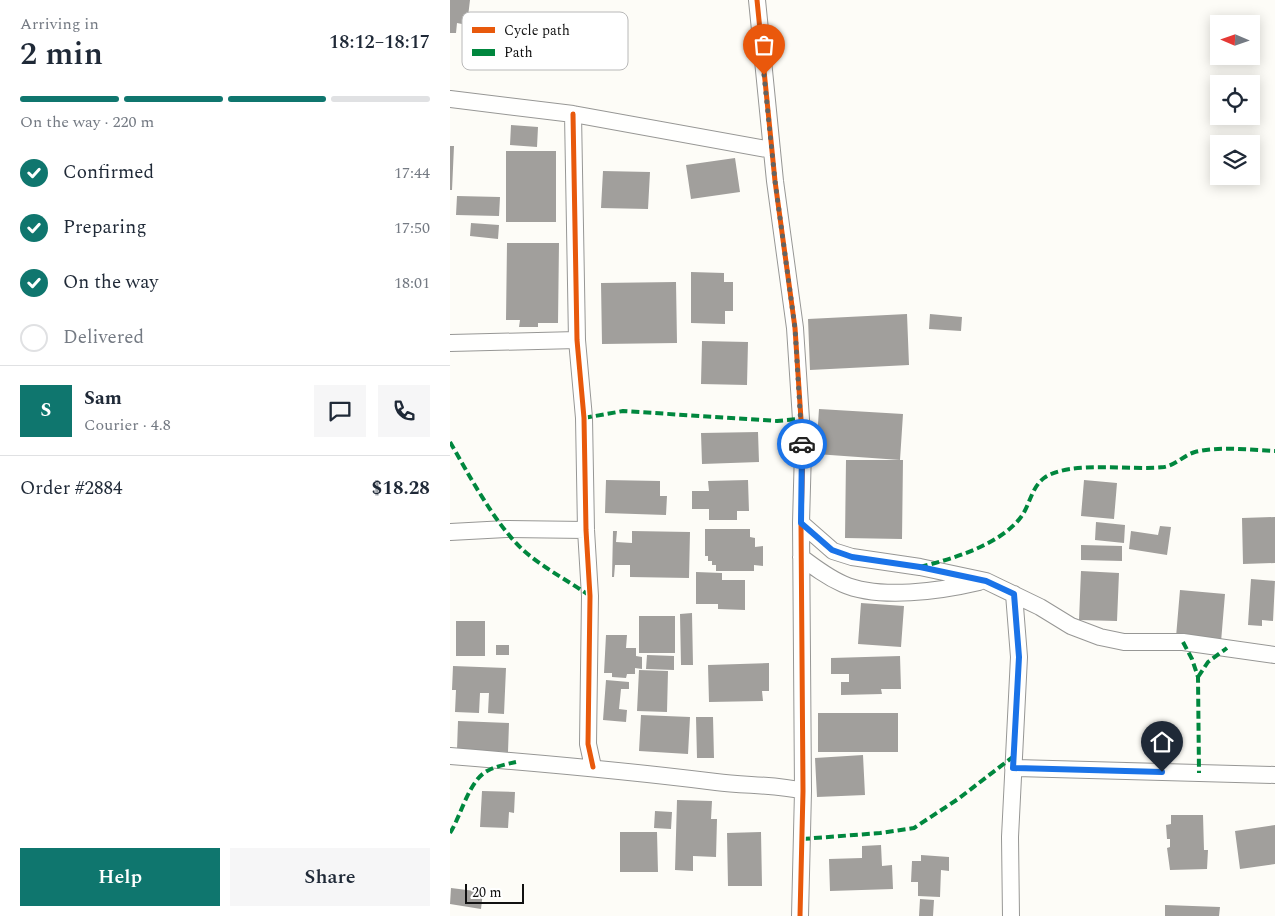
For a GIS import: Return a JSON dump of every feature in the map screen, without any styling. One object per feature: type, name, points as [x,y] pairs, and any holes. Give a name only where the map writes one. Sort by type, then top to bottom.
[{"type":"street","points":[[757,0],[772,150],[795,328],[803,450],[801,523],[803,791],[800,916]]},
{"type":"street","points":[[450,99],[573,114],[772,150]]},
{"type":"street","points":[[573,114],[577,340],[584,418],[586,530],[590,596],[588,744],[593,767]]},
{"type":"street","points":[[450,343],[577,340]]},
{"type":"street","points":[[801,523],[832,550],[852,557],[920,567],[986,581],[1014,594],[1071,626],[1100,637],[1124,642],[1182,642],[1275,655]]},
{"type":"street","points":[[450,532],[506,529],[586,530]]},
{"type":"street","points":[[801,557],[824,575],[844,585],[863,590],[937,590],[986,581]]},
{"type":"street","points":[[1011,916],[1010,837],[1019,657],[1014,594]]},
{"type":"street","points":[[450,756],[593,767],[738,785],[784,786],[803,791]]},
{"type":"street","points":[[1013,768],[1275,775]]},
{"type":"building","points":[[450,0],[470,0],[469,12],[462,12],[462,24],[457,23],[456,33],[450,33]]},
{"type":"building","points":[[511,125],[538,127],[537,147],[510,145]]},
{"type":"building","points":[[450,146],[454,146],[452,190],[450,190]]},
{"type":"building","points":[[506,151],[556,151],[556,222],[506,222]]},
{"type":"building","points":[[735,158],[740,192],[691,199],[686,165]]},
{"type":"building","points":[[603,171],[650,172],[648,209],[601,208]]},
{"type":"building","points":[[457,196],[500,197],[499,216],[456,215]]},
{"type":"building","points":[[471,223],[499,225],[498,239],[470,236]]},
{"type":"building","points":[[507,243],[559,243],[558,323],[538,323],[538,327],[519,327],[520,320],[506,320]]},
{"type":"building","points":[[691,272],[724,273],[724,282],[733,282],[733,311],[725,311],[725,324],[691,323]]},
{"type":"building","points":[[676,282],[677,343],[602,344],[601,283]]},
{"type":"building","points":[[907,314],[909,365],[810,370],[808,319]]},
{"type":"building","points":[[930,314],[962,317],[961,331],[929,329]]},
{"type":"building","points":[[702,341],[748,342],[747,385],[701,384]]},
{"type":"building","points":[[819,409],[903,414],[900,460],[816,454]]},
{"type":"building","points":[[758,432],[759,462],[702,464],[701,433]]},
{"type":"building","points":[[846,460],[903,460],[902,539],[845,538]]},
{"type":"building","points":[[606,480],[660,481],[660,496],[667,496],[666,515],[605,513]]},
{"type":"building","points":[[748,480],[749,511],[737,511],[737,520],[709,520],[709,509],[692,509],[692,491],[709,491],[708,481]]},
{"type":"building","points":[[1084,480],[1117,483],[1114,519],[1081,516]]},
{"type":"building","points":[[1275,517],[1275,563],[1243,564],[1242,518]]},
{"type":"building","points":[[1096,522],[1125,525],[1124,543],[1095,540]]},
{"type":"building","points":[[1160,526],[1171,527],[1167,555],[1129,549],[1131,531],[1158,535]]},
{"type":"building","points":[[705,529],[750,529],[750,537],[755,538],[755,547],[763,546],[763,566],[754,565],[754,571],[716,571],[716,565],[712,565],[712,561],[708,561],[708,556],[705,556]]},
{"type":"building","points":[[613,531],[617,531],[616,542],[632,543],[632,531],[690,532],[689,578],[630,577],[630,565],[615,565],[614,577],[612,577]]},
{"type":"building","points":[[1081,545],[1122,546],[1122,561],[1081,560]]},
{"type":"building","points":[[1081,571],[1119,573],[1117,621],[1079,620]]},
{"type":"building","points":[[696,572],[722,573],[722,580],[745,580],[745,610],[718,609],[718,604],[696,604]]},
{"type":"building","points":[[1251,579],[1275,581],[1273,621],[1262,620],[1262,626],[1248,625]]},
{"type":"building","points":[[1180,590],[1225,594],[1221,642],[1176,637]]},
{"type":"building","points":[[861,603],[904,606],[901,647],[858,644]]},
{"type":"building","points":[[692,613],[693,665],[681,665],[680,614]]},
{"type":"building","points":[[639,616],[675,616],[675,653],[639,653]]},
{"type":"building","points":[[456,621],[485,621],[485,656],[456,656]]},
{"type":"building","points":[[606,635],[627,635],[626,648],[636,648],[636,656],[642,657],[642,669],[635,668],[635,674],[627,674],[626,678],[612,677],[612,673],[604,673]]},
{"type":"building","points":[[496,645],[509,645],[509,655],[496,655]]},
{"type":"building","points":[[647,655],[674,656],[674,670],[646,669]]},
{"type":"building","points":[[900,656],[901,689],[881,689],[882,694],[841,695],[841,682],[849,682],[849,674],[831,674],[831,658]]},
{"type":"building","points":[[769,663],[769,691],[762,691],[763,701],[709,702],[708,665]]},
{"type":"building","points":[[453,666],[506,668],[504,714],[488,713],[489,693],[480,693],[479,713],[455,712],[456,690],[452,690]]},
{"type":"building","points":[[639,670],[668,671],[667,712],[637,711]]},
{"type":"building","points":[[606,680],[629,682],[629,689],[621,689],[619,709],[627,710],[626,722],[603,720]]},
{"type":"building","points":[[818,713],[898,713],[898,752],[818,752]]},
{"type":"building","points":[[641,715],[690,717],[688,754],[639,751]]},
{"type":"building","points":[[696,717],[713,717],[714,758],[697,758]]},
{"type":"building","points":[[458,721],[509,723],[508,752],[457,750]]},
{"type":"building","points":[[863,755],[865,795],[817,797],[815,758]]},
{"type":"building","points":[[482,791],[515,792],[514,813],[509,812],[508,828],[480,827]]},
{"type":"building","points":[[677,800],[712,801],[711,819],[717,819],[716,857],[693,856],[693,871],[675,870]]},
{"type":"building","points":[[655,811],[672,812],[671,829],[654,828]]},
{"type":"building","points":[[1171,815],[1203,815],[1204,850],[1208,850],[1207,869],[1170,870],[1167,848],[1170,847],[1170,839],[1167,839],[1166,825],[1171,824]]},
{"type":"building","points":[[1275,825],[1275,864],[1240,869],[1235,831]]},
{"type":"building","points":[[620,832],[657,832],[658,872],[620,872]]},
{"type":"building","points":[[761,832],[762,886],[728,886],[727,833]]},
{"type":"building","points":[[881,845],[882,866],[892,865],[893,889],[830,891],[829,859],[862,858],[862,846]]},
{"type":"building","points":[[921,855],[949,857],[949,871],[941,870],[940,897],[918,896],[918,882],[911,882],[912,861],[921,861]]},
{"type":"building","points":[[451,888],[483,892],[481,909],[450,904]]},
{"type":"building","points":[[920,899],[934,900],[933,916],[919,916]]},
{"type":"building","points":[[1165,905],[1220,907],[1219,916],[1165,916]]},
{"type":"marked path","points":[[584,418],[623,411],[777,421],[799,419]]},
{"type":"marked path","points":[[450,442],[483,499],[502,527],[523,550],[539,563],[590,596]]},
{"type":"marked path","points":[[920,567],[975,550],[1001,536],[1021,517],[1040,482],[1055,473],[1069,469],[1102,467],[1164,467],[1187,455],[1205,450],[1275,451]]},
{"type":"marked path","points":[[1183,642],[1192,659],[1198,677],[1199,773]]},
{"type":"marked path","points":[[1198,677],[1208,662],[1227,648]]},
{"type":"marked path","points":[[802,839],[880,833],[914,828],[958,799],[1014,756]]},
{"type":"marked path","points":[[450,833],[476,781],[495,767],[516,762]]},
{"type":"cycle path","points":[[757,0],[775,181],[795,328],[803,450],[801,523],[803,791],[800,916]]},
{"type":"cycle path","points":[[573,114],[577,340],[584,418],[586,530],[590,596],[588,744],[593,767]]},
{"type":"way so far","points":[[764,75],[775,181],[795,328],[802,444]]},
{"type":"route","points":[[802,444],[801,523],[820,542],[832,550],[852,557],[920,567],[986,581],[1014,594],[1019,657],[1013,768],[1162,772]]}]
